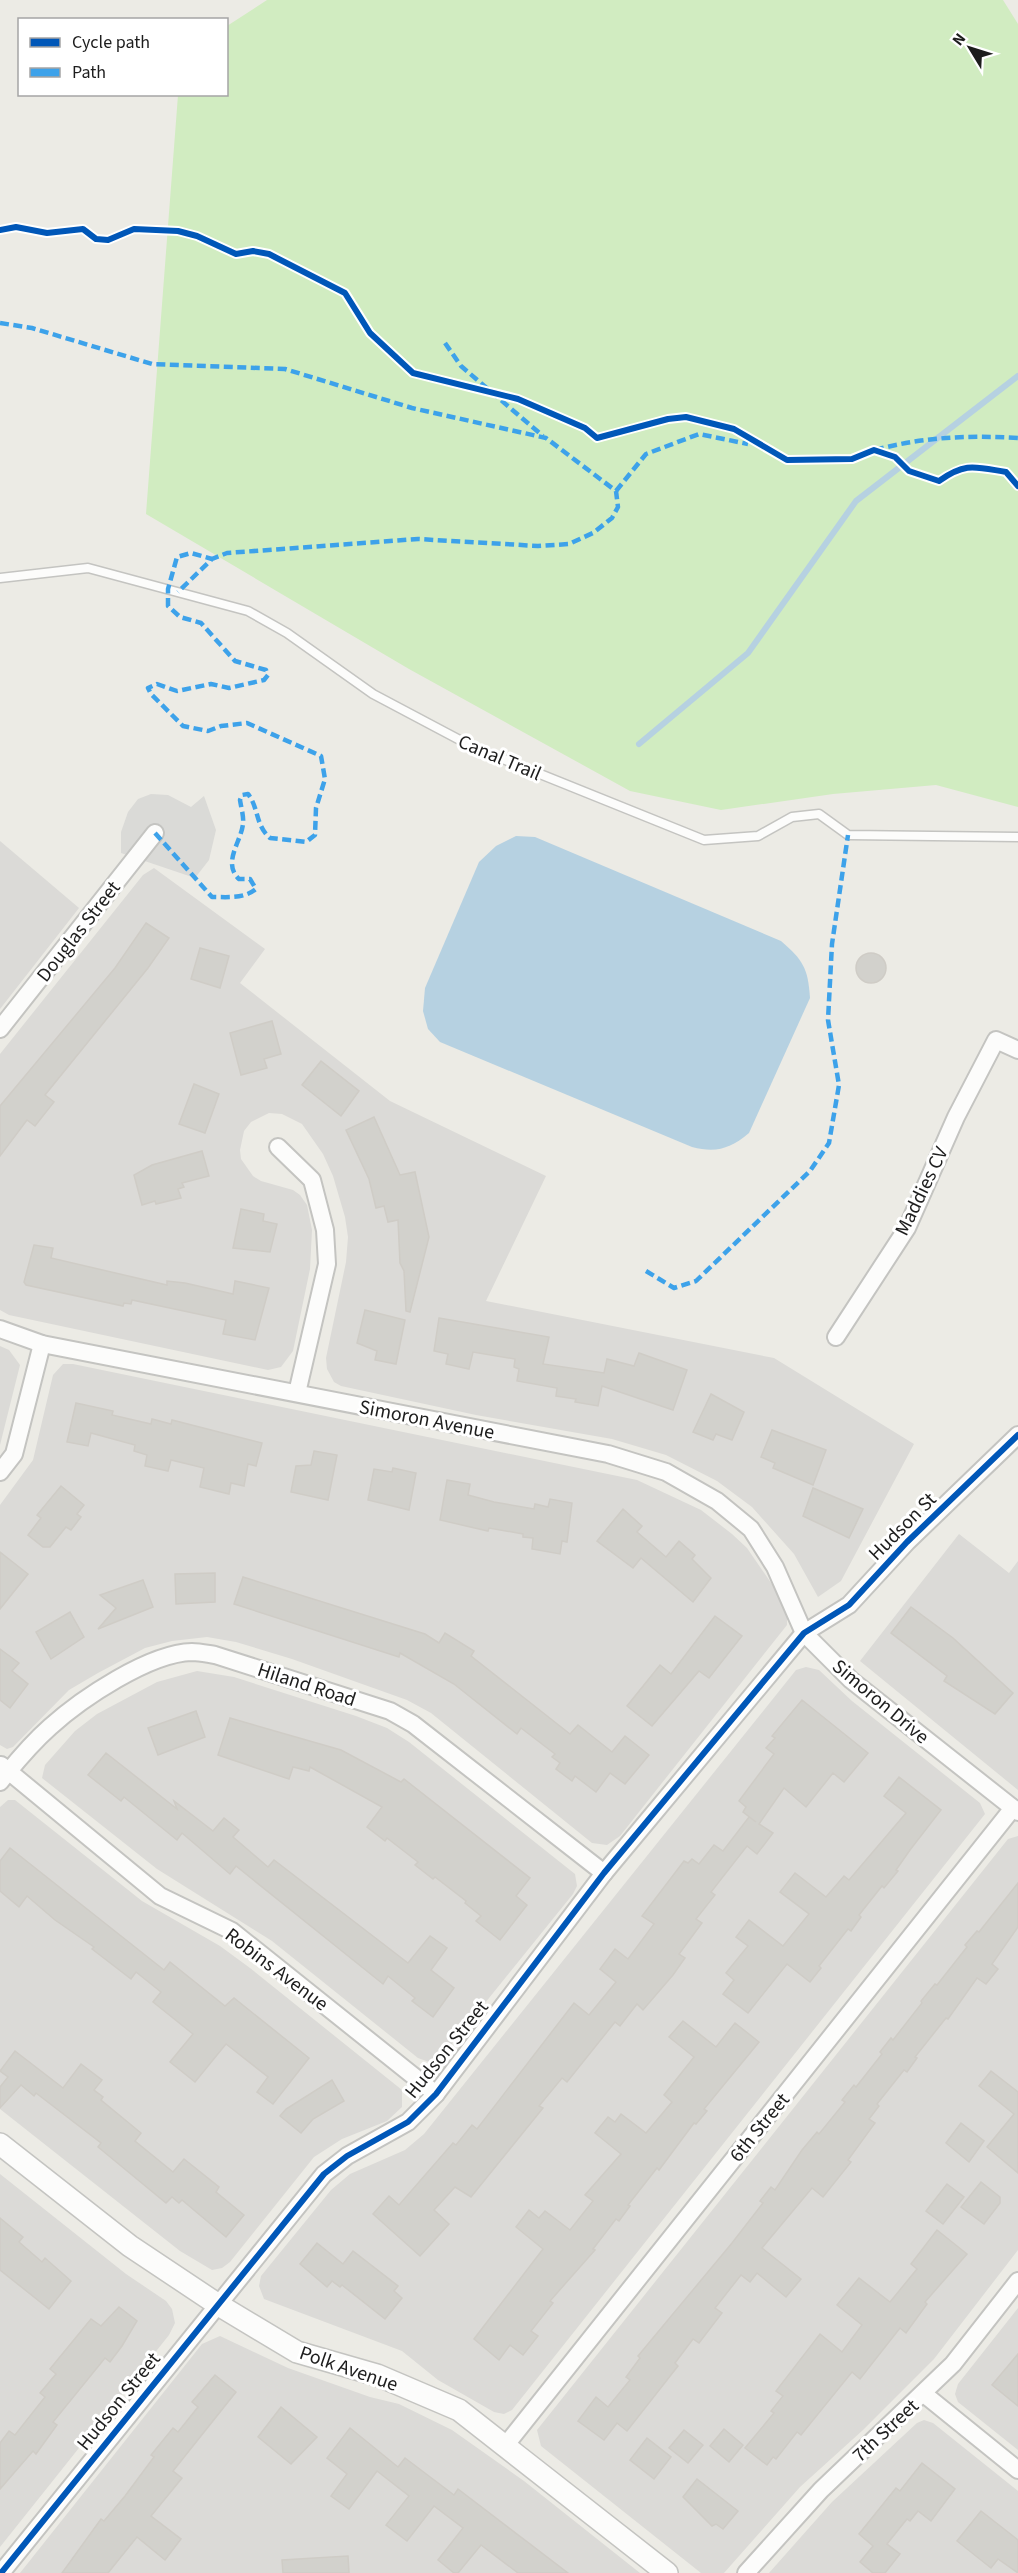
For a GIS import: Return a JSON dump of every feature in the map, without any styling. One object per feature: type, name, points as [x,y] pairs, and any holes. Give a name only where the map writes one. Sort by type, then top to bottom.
[{"type":"street","name":"Douglas Street","points":[[0,1029],[155,833]]},
{"type":"street","name":"Maddies CV","points":[[836,1337],[907,1228],[956,1117],[996,1040],[1018,1050]]},
{"type":"street","points":[[278,1147],[312,1180],[325,1230],[327,1264],[297,1393]]},
{"type":"street","name":"Simoron Avenue","points":[[0,1329],[42,1344],[608,1454],[666,1472],[717,1501],[751,1529],[775,1567]]},
{"type":"street","points":[[0,1472],[14,1454],[42,1344]]},
{"type":"street","name":"Hudson St","points":[[804,1633],[849,1605],[907,1542],[1018,1435]]},
{"type":"street","name":"Simoron Drive","points":[[775,1567],[804,1633],[851,1680],[1016,1810]]},
{"type":"street","name":"Hudson Street","points":[[1,2573],[324,2174],[347,2157],[408,2121],[436,2094],[604,1873],[804,1633]]},
{"type":"street","name":"Hiland Road","points":[[3,1772],[51,1726],[98,1692],[148,1664],[192,1652],[215,1655],[390,1711],[413,1724],[604,1873]]},
{"type":"street","name":"Robins Avenue","points":[[3,1772],[160,1896],[232,1931],[436,2094]]},
{"type":"street","name":"6th Street","points":[[505,2446],[1016,1810]]},
{"type":"street","name":"Polk Avenue","points":[[0,2144],[130,2246],[217,2304],[297,2352],[376,2375],[459,2410],[667,2573]]},
{"type":"street","name":"7th Street","points":[[746,2573],[821,2490],[924,2394],[992,2318],[1018,2281]]},
{"type":"street","points":[[924,2394],[1018,2470]]},
{"type":"lane","name":"Canal Trail","points":[[0,578],[88,568],[248,611],[287,633],[373,694],[473,747],[704,840],[758,836],[792,817],[819,814],[848,835],[1018,837]]},
{"type":"shaded area","points":[[151,794],[168,795],[191,807],[204,796],[216,830],[209,860],[195,878],[121,853],[121,832],[128,812],[138,799]]},
{"type":"shaded area","points":[[0,841],[79,908],[0,1009]]},
{"type":"shaded area","points":[[154,868],[265,949],[240,983],[390,1101],[546,1176],[486,1301],[774,1358],[914,1444],[841,1581],[818,1597],[794,1554],[752,1507],[717,1481],[666,1455],[612,1439],[476,1415],[341,1386],[334,1382],[327,1369],[326,1358],[346,1262],[348,1237],[345,1217],[333,1176],[323,1154],[302,1124],[282,1114],[269,1113],[251,1122],[244,1131],[240,1150],[241,1159],[253,1176],[261,1181],[293,1190],[300,1195],[307,1205],[312,1230],[310,1269],[293,1351],[281,1367],[268,1370],[9,1315],[0,1310],[0,1054],[143,875]]},
{"type":"shaded area","points":[[0,1346],[9,1350],[20,1365],[0,1445]]},
{"type":"shaded area","points":[[63,1364],[73,1364],[637,1480],[701,1510],[747,1548],[778,1593],[787,1616],[787,1625],[620,1836],[607,1845],[592,1843],[431,1713],[407,1700],[292,1659],[236,1642],[207,1637],[172,1641],[145,1648],[98,1673],[69,1690],[13,1747],[7,1749],[0,1745],[0,1505],[33,1460],[53,1375]]},
{"type":"shaded area","points":[[959,1534],[1009,1573],[1018,1561],[1018,1790],[860,1661]]},
{"type":"shaded area","points":[[806,1667],[819,1670],[852,1701],[980,1803],[985,1814],[512,2410],[504,2414],[494,2412],[438,2380],[402,2351],[264,2299],[259,2286],[261,2276],[331,2190],[350,2174],[405,2150],[424,2134],[796,1670]]},
{"type":"shaded area","points":[[197,1671],[234,1677],[387,1728],[409,1742],[575,1874],[577,1886],[573,1894],[439,2060],[429,2062],[418,2058],[272,1941],[157,1869],[42,1778],[45,1765],[75,1731],[97,1714],[157,1682]]},
{"type":"shaded area","points":[[8,1800],[15,1800],[142,1901],[220,1946],[250,1968],[402,2090],[402,2107],[387,2121],[342,2139],[314,2157],[230,2262],[222,2268],[212,2270],[180,2251],[0,2109],[0,1807]]},
{"type":"shaded area","points":[[1018,1836],[1018,2250],[934,2359],[863,2430],[800,2487],[724,2573],[701,2573],[541,2446],[537,2430],[1008,1839]]},
{"type":"shaded area","points":[[0,2174],[126,2274],[166,2301],[172,2309],[175,2323],[169,2335],[0,2547]]},
{"type":"shaded area","points":[[1018,2308],[1018,2450],[958,2402],[955,2394],[958,2384]]},
{"type":"shaded area","points":[[220,2336],[288,2368],[370,2397],[399,2404],[452,2430],[524,2481],[640,2573],[20,2573],[202,2344]]},
{"type":"shaded area","points":[[924,2420],[933,2423],[1018,2491],[1018,2573],[769,2573],[832,2502],[917,2423]]},
{"type":"green space","points":[[267,0],[1003,0],[1018,24],[1018,807],[936,785],[833,794],[721,810],[630,791],[409,669],[146,514],[178,96],[228,96],[228,25]]},
{"type":"water","points":[[516,836],[535,837],[781,941],[799,959],[808,979],[810,998],[749,1133],[722,1148],[708,1150],[692,1147],[440,1042],[428,1029],[423,1011],[425,988],[479,862],[496,846]]},
{"type":"building","points":[[146,923],[169,938],[148,968],[45,1095],[54,1102],[35,1126],[27,1120],[0,1156],[0,1106],[115,968]]},
{"type":"building","points":[[200,948],[229,956],[220,988],[191,979]]},
{"type":"building","points":[[871,953],[877,954],[885,962],[885,974],[877,982],[871,983],[865,982],[857,974],[856,968],[857,962],[865,954]]},
{"type":"building","points":[[272,1021],[281,1054],[264,1059],[267,1068],[241,1075],[230,1033]]},
{"type":"building","points":[[321,1061],[359,1091],[341,1116],[302,1085]]},
{"type":"building","points":[[194,1084],[219,1094],[205,1133],[179,1124]]},
{"type":"building","points":[[374,1117],[400,1175],[415,1172],[429,1237],[410,1312],[406,1311],[398,1220],[388,1222],[384,1206],[376,1208],[369,1179],[346,1130]]},
{"type":"building","points":[[202,1151],[209,1176],[182,1183],[184,1187],[178,1189],[181,1198],[142,1205],[134,1175],[152,1165]]},
{"type":"building","points":[[241,1209],[264,1214],[263,1221],[277,1224],[270,1252],[233,1248]]},
{"type":"building","points":[[34,1245],[53,1248],[51,1258],[167,1285],[167,1281],[185,1283],[233,1294],[235,1281],[269,1288],[255,1340],[223,1334],[226,1320],[132,1300],[131,1304],[124,1303],[123,1306],[26,1285],[24,1282]]},
{"type":"building","points":[[365,1310],[405,1320],[396,1364],[375,1360],[377,1351],[357,1343]]},
{"type":"building","points":[[439,1318],[549,1337],[543,1364],[604,1373],[607,1359],[634,1366],[639,1353],[687,1370],[673,1410],[602,1386],[598,1406],[575,1402],[576,1399],[556,1396],[557,1388],[517,1381],[519,1369],[514,1367],[515,1359],[473,1352],[469,1369],[446,1364],[448,1354],[434,1351]]},
{"type":"building","points":[[711,1394],[744,1412],[732,1440],[716,1434],[713,1440],[693,1432]]},
{"type":"building","points":[[76,1403],[113,1411],[112,1415],[151,1424],[152,1419],[171,1424],[172,1420],[262,1443],[256,1466],[248,1464],[244,1486],[231,1483],[229,1494],[200,1487],[204,1468],[171,1460],[168,1471],[145,1466],[147,1455],[134,1451],[135,1445],[91,1433],[88,1446],[67,1442]]},
{"type":"building","points":[[772,1430],[826,1450],[813,1485],[773,1468],[775,1463],[761,1457]]},
{"type":"building","points":[[314,1451],[337,1455],[328,1500],[291,1492],[296,1466],[311,1465]]},
{"type":"building","points":[[393,1468],[416,1473],[409,1510],[368,1500],[374,1469],[392,1472]]},
{"type":"building","points":[[447,1480],[470,1484],[468,1495],[494,1502],[534,1509],[535,1504],[548,1507],[550,1499],[572,1503],[567,1542],[562,1541],[560,1554],[532,1549],[533,1538],[523,1537],[523,1534],[489,1528],[488,1531],[440,1520]]},
{"type":"building","points":[[61,1486],[84,1505],[77,1514],[81,1517],[71,1530],[66,1527],[50,1547],[43,1547],[28,1535],[41,1518],[37,1515]]},
{"type":"building","points":[[813,1488],[863,1509],[849,1538],[803,1516]]},
{"type":"building","points":[[623,1509],[642,1526],[637,1532],[666,1557],[679,1541],[695,1555],[692,1559],[711,1578],[693,1602],[641,1558],[633,1568],[597,1541]]},
{"type":"building","points":[[0,1552],[28,1574],[0,1609]]},
{"type":"building","points":[[215,1573],[215,1602],[176,1604],[175,1574]]},
{"type":"building","points":[[243,1577],[425,1634],[439,1643],[445,1633],[474,1651],[471,1656],[570,1734],[578,1725],[612,1752],[625,1736],[649,1755],[625,1784],[610,1773],[596,1792],[575,1776],[572,1781],[556,1769],[560,1763],[552,1757],[555,1754],[521,1728],[517,1734],[454,1684],[400,1653],[399,1657],[234,1604]]},
{"type":"building","points":[[143,1580],[153,1607],[98,1629],[116,1608],[100,1595]]},
{"type":"building","points":[[911,1607],[953,1638],[1013,1693],[995,1714],[944,1681],[947,1676],[891,1633]]},
{"type":"building","points":[[70,1612],[84,1637],[51,1659],[36,1632]]},
{"type":"building","points":[[715,1616],[742,1636],[709,1678],[699,1671],[652,1726],[627,1706],[660,1665],[671,1674]]},
{"type":"building","points":[[0,1649],[19,1663],[12,1671],[28,1684],[10,1708],[0,1700]]},
{"type":"building","points":[[802,1700],[868,1753],[844,1782],[833,1773],[806,1807],[784,1788],[759,1824],[773,1833],[757,1854],[747,1846],[711,1892],[715,1895],[696,1919],[702,1923],[679,1954],[685,1958],[673,1975],[643,2010],[637,2004],[620,2026],[615,2022],[567,2082],[562,2078],[539,2106],[543,2108],[471,2197],[455,2187],[434,2210],[449,2224],[420,2256],[373,2214],[389,2196],[399,2205],[453,2143],[456,2145],[472,2125],[477,2129],[574,2003],[589,2015],[616,1982],[600,1969],[615,1949],[628,1959],[654,1924],[642,1916],[684,1861],[688,1863],[692,1859],[699,1864],[714,1845],[723,1851],[749,1817],[756,1822],[743,1812],[746,1807],[739,1801],[774,1754],[766,1748],[775,1738],[772,1736]]},
{"type":"building","points":[[196,1711],[205,1737],[158,1755],[148,1728]]},
{"type":"building","points":[[230,1718],[341,1750],[401,1782],[404,1779],[530,1878],[516,1896],[527,1905],[500,1940],[476,1921],[481,1916],[465,1903],[466,1901],[415,1865],[418,1862],[387,1838],[385,1841],[367,1827],[382,1807],[310,1767],[309,1771],[293,1767],[289,1779],[218,1755]]},
{"type":"building","points":[[106,1753],[177,1809],[174,1801],[213,1831],[224,1818],[239,1830],[233,1837],[268,1867],[274,1860],[408,1963],[430,1936],[447,1948],[431,1970],[454,1988],[433,2017],[412,2001],[415,1998],[388,1976],[383,1984],[236,1866],[230,1874],[182,1833],[177,1840],[124,1797],[121,1801],[88,1775]]},
{"type":"building","points":[[899,1777],[941,1810],[910,1850],[896,1870],[898,1871],[884,1888],[882,1886],[859,1915],[861,1917],[851,1931],[848,1929],[819,1966],[821,1968],[810,1982],[787,1964],[748,2013],[723,1994],[734,1980],[726,1973],[748,1946],[736,1937],[749,1920],[783,1946],[809,1914],[780,1892],[795,1873],[826,1897],[844,1876],[849,1880],[906,1813],[884,1796]]},
{"type":"building","points":[[10,1848],[164,1970],[170,1962],[225,2006],[234,1998],[309,2058],[273,2104],[257,2092],[268,2077],[226,2044],[195,2082],[170,2062],[193,2034],[153,2002],[161,1992],[136,1972],[131,1979],[92,1949],[94,1947],[55,1920],[27,1896],[19,1907],[0,1891],[0,1861]]},
{"type":"building","points":[[1018,1883],[1018,1927],[992,1964],[998,1969],[986,1984],[977,1978],[948,2019],[946,2018],[915,2057],[917,2058],[907,2072],[904,2070],[877,2104],[879,2106],[869,2119],[875,2123],[848,2160],[851,2162],[823,2197],[812,2188],[762,2248],[801,2279],[786,2297],[757,2273],[750,2282],[741,2275],[715,2308],[722,2313],[699,2343],[693,2339],[675,2363],[678,2366],[627,2431],[617,2423],[604,2440],[578,2421],[596,2397],[608,2407],[630,2380],[626,2377],[640,2358],[638,2356],[732,2243],[763,2203],[760,2201],[771,2187],[775,2190],[802,2150],[817,2132],[819,2134],[845,2102],[842,2100],[854,2085],[856,2087],[882,2054],[880,2052],[891,2038],[893,2040],[922,2003],[921,2001],[935,1984],[937,1985],[967,1947],[965,1945],[977,1931],[979,1932]]},
{"type":"building","points":[[683,2021],[716,2047],[735,2023],[759,2042],[704,2109],[707,2111],[696,2124],[694,2123],[659,2170],[657,2168],[628,2205],[630,2206],[619,2221],[616,2219],[593,2249],[595,2250],[550,2301],[553,2303],[531,2331],[538,2336],[523,2355],[510,2345],[499,2360],[474,2339],[543,2249],[516,2227],[529,2210],[539,2218],[545,2211],[570,2230],[593,2201],[585,2195],[621,2154],[595,2133],[608,2117],[615,2122],[621,2114],[646,2133],[672,2102],[664,2095],[694,2057],[669,2037]]},
{"type":"building","points":[[15,2051],[63,2088],[81,2064],[102,2080],[94,2090],[103,2097],[101,2100],[141,2133],[135,2141],[173,2172],[184,2159],[219,2187],[216,2192],[244,2215],[226,2237],[182,2200],[179,2203],[172,2197],[166,2203],[98,2147],[101,2143],[36,2093],[34,2096],[21,2085],[0,2108],[0,2087],[8,2077],[0,2071]]},
{"type":"building","points":[[991,2071],[1018,2092],[1018,2173],[987,2147],[1014,2114],[979,2086]]},
{"type":"building","points":[[332,2080],[344,2101],[313,2119],[301,2133],[280,2116],[286,2109]]},
{"type":"building","points":[[961,2123],[984,2141],[969,2162],[946,2143]]},
{"type":"building","points":[[981,2182],[1000,2197],[1000,2203],[984,2224],[961,2207]]},
{"type":"building","points":[[947,2184],[964,2197],[943,2224],[926,2211]]},
{"type":"building","points":[[0,2218],[23,2237],[19,2242],[42,2262],[45,2258],[71,2281],[49,2309],[0,2270]]},
{"type":"building","points":[[937,2230],[967,2254],[925,2302],[927,2304],[906,2333],[900,2328],[860,2379],[852,2372],[801,2435],[797,2432],[776,2459],[773,2457],[767,2465],[745,2448],[774,2413],[771,2411],[783,2396],[776,2391],[820,2334],[842,2352],[862,2325],[837,2305],[859,2278],[890,2302],[917,2269],[911,2264]]},
{"type":"building","points":[[317,2243],[343,2264],[353,2251],[398,2286],[394,2291],[402,2298],[385,2319],[342,2285],[340,2287],[332,2281],[327,2287],[300,2264]]},
{"type":"building","points":[[119,2307],[137,2321],[122,2346],[110,2362],[105,2358],[53,2422],[57,2425],[36,2454],[33,2451],[0,2489],[0,2443],[9,2431],[15,2435],[45,2397],[40,2393],[56,2374],[50,2369],[91,2319],[101,2326]]},
{"type":"building","points":[[1018,2354],[1018,2406],[992,2385]]},
{"type":"building","points":[[215,2375],[236,2392],[173,2471],[182,2478],[151,2516],[181,2539],[165,2560],[137,2537],[108,2573],[62,2573],[101,2519],[104,2521],[125,2496],[154,2457],[151,2455],[173,2428],[178,2432],[198,2407],[192,2402]]},
{"type":"building","points":[[281,2407],[317,2437],[291,2464],[258,2437]]},
{"type":"building","points":[[350,2428],[398,2467],[405,2458],[454,2495],[458,2489],[568,2573],[518,2573],[481,2545],[458,2573],[454,2573],[438,2560],[463,2528],[434,2506],[407,2541],[386,2525],[409,2496],[377,2471],[349,2509],[331,2496],[347,2474],[327,2458]]},
{"type":"building","points":[[724,2429],[743,2445],[729,2462],[710,2446]]},
{"type":"building","points":[[684,2430],[703,2445],[688,2463],[669,2448]]},
{"type":"building","points":[[647,2438],[671,2457],[654,2479],[630,2460]]},
{"type":"building","points":[[922,2463],[955,2489],[931,2521],[918,2511],[910,2521],[907,2519],[887,2544],[900,2554],[885,2573],[873,2573],[860,2562],[873,2546],[859,2534],[896,2488],[900,2491]]},
{"type":"building","points":[[697,2479],[738,2511],[723,2529],[716,2524],[712,2526],[683,2497]]},
{"type":"building","points":[[981,2511],[1018,2540],[1018,2573],[998,2559],[991,2568],[957,2541]]},
{"type":"building","points":[[348,2556],[349,2573],[283,2573],[282,2560]]},
{"type":"waterway","points":[[639,744],[748,653],[856,501],[1018,376]]},
{"type":"marked path","points":[[0,323],[32,328],[152,364],[285,369],[412,408],[546,438],[616,491],[618,507],[612,518],[593,533],[569,544],[538,546],[418,539],[227,553],[212,559],[178,592]]},
{"type":"marked path","points":[[445,343],[461,366],[543,436]]},
{"type":"marked path","points":[[616,491],[646,454],[699,434],[748,444]]},
{"type":"marked path","points":[[875,450],[911,442],[946,438],[1018,438]]},
{"type":"marked path","points":[[155,833],[212,897],[241,896],[256,889],[250,879],[239,879],[232,866],[243,824],[240,800],[242,795],[248,794],[259,822],[270,838],[306,842],[315,835],[316,808],[325,779],[321,756],[247,723],[221,726],[208,731],[183,726],[151,694],[148,688],[157,684],[177,691],[211,684],[229,688],[264,680],[268,675],[266,670],[235,661],[201,623],[180,617],[168,606],[168,589],[177,557],[191,553],[212,559]]},
{"type":"marked path","points":[[646,1271],[674,1288],[696,1281],[810,1171],[829,1143],[839,1085],[828,1020],[832,944],[848,835]]},
{"type":"cycle path","points":[[0,230],[16,227],[47,233],[83,229],[96,239],[108,240],[134,229],[178,231],[197,236],[236,254],[253,251],[269,254],[345,293],[370,333],[413,373],[518,399],[585,428],[597,438],[668,419],[686,417],[734,429],[787,460],[852,459],[874,450],[895,457],[909,471],[939,481],[964,468],[978,468],[1006,472],[1018,486]]},
{"type":"cycle path","points":[[1,2573],[324,2174],[347,2156],[408,2122],[436,2094],[604,1873],[804,1633],[849,1605],[907,1542],[1018,1435]]}]
